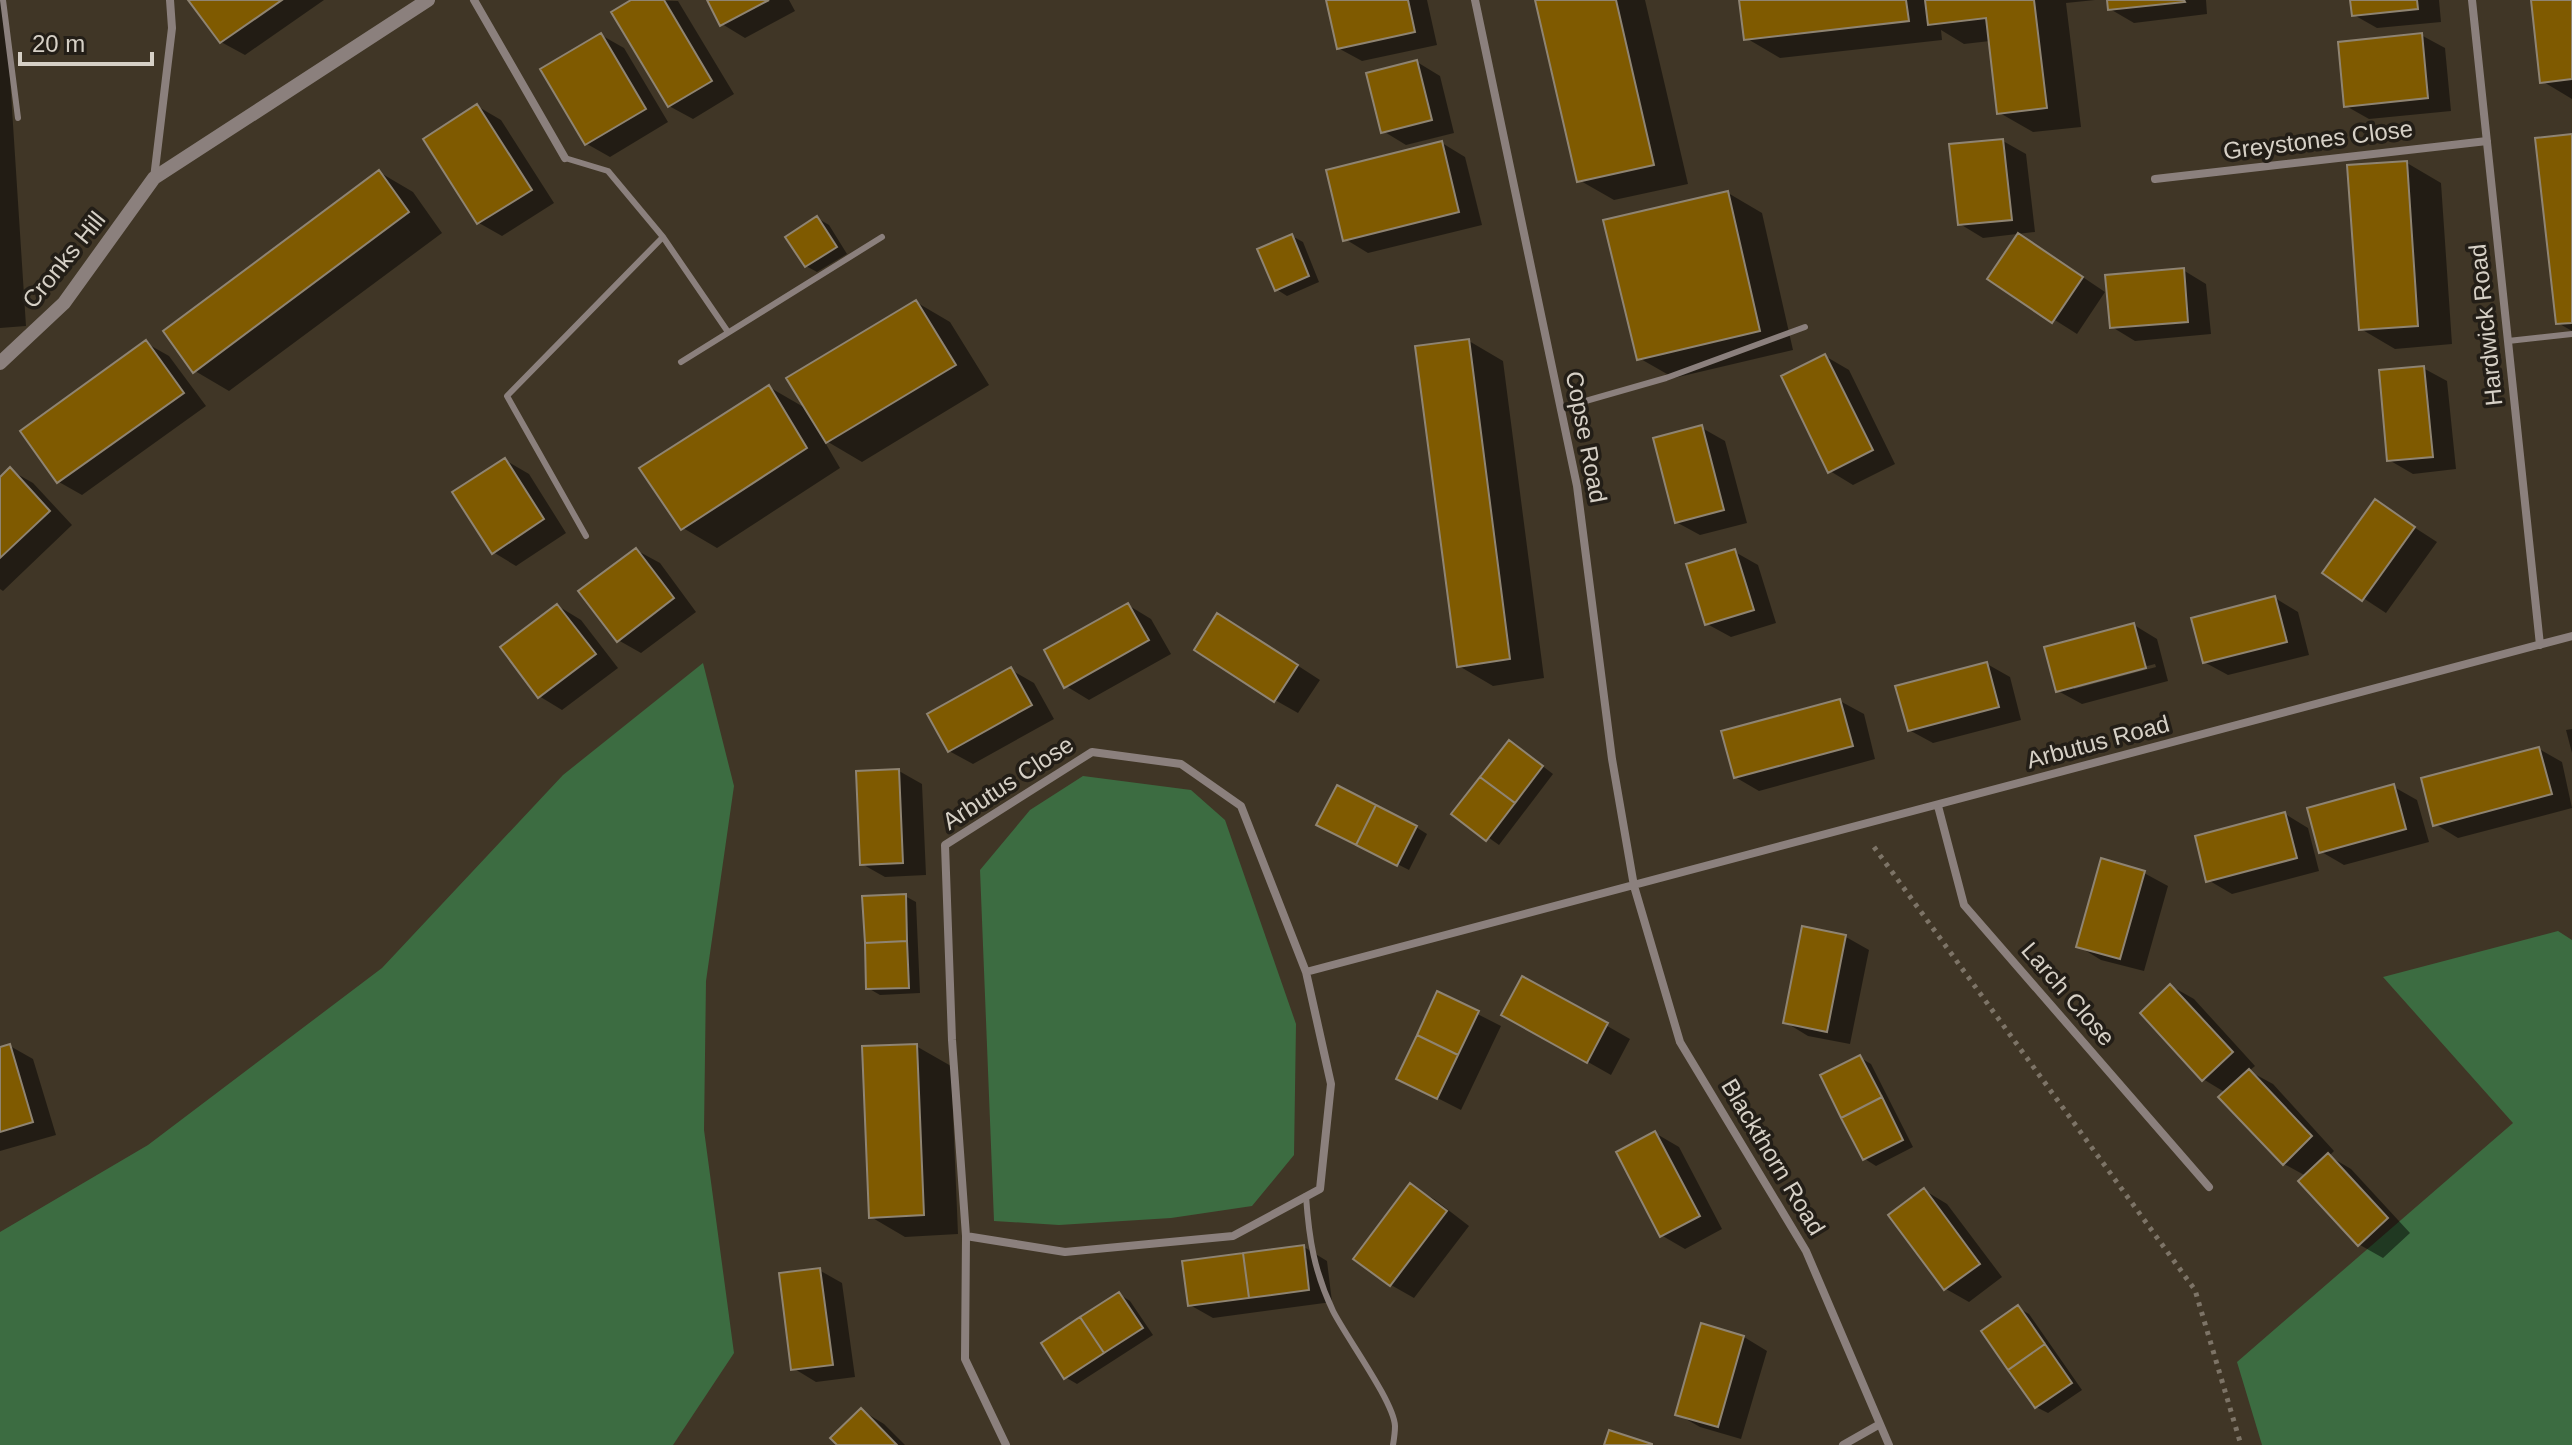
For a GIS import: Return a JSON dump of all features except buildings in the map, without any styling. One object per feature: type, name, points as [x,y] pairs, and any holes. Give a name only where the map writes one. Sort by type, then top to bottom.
[{"type":"street","points":[[154,178],[172,28],[170,0]]},
{"type":"street","points":[[154,178],[428,0]]},
{"type":"street","points":[[474,0],[565,158]]},
{"type":"street","name":"Copse Road","points":[[1475,0],[1577,486],[1612,759],[1634,886]]},
{"type":"street","name":"Hardwick Road","points":[[2472,0],[2540,645]]},
{"type":"street","name":"Greystones Close","points":[[2155,179],[2487,141]]},
{"type":"street","name":"Cronks Hill","points":[[0,363],[64,303],[154,178]]},
{"type":"street","name":"Arbutus Road","points":[[1634,886],[2572,636]]},
{"type":"street","name":"Arbutus Close","points":[[1006,1445],[965,1359],[966,1236],[952,1040],[945,845],[1092,752],[1181,764],[1241,806],[1306,972],[1331,1084],[1320,1189],[1306,1196]]},
{"type":"street","name":"Larch Close","points":[[1938,806],[1964,905],[2209,1187]]},
{"type":"street","points":[[1306,972],[1634,886]]},
{"type":"street","name":"Blackthorn Road","points":[[1634,886],[1680,1042],[1806,1251],[1889,1445]]},
{"type":"street","points":[[966,1236],[1065,1252],[1233,1236],[1306,1196]]},
{"type":"street","points":[[1843,1445],[1880,1424]]},
{"type":"lane","points":[[3,0],[18,118]]},
{"type":"lane","points":[[565,158],[608,171],[663,237],[728,332]]},
{"type":"lane","points":[[586,536],[507,396],[663,237]]},
{"type":"lane","points":[[681,362],[882,237]]},
{"type":"lane","points":[[1561,408],[1666,378],[1805,327]]},
{"type":"lane","points":[[2508,341],[2572,334]]},
{"type":"lane","points":[[1306,1196],[1309,1244],[1319,1278],[1334,1313],[1389,1407],[1395,1424],[1393,1445]]},
{"type":"path","points":[[1859,826],[2195,1290],[2241,1445]]},
{"type":"green space","points":[[703,663],[734,786],[706,981],[704,1130],[734,1353],[673,1445],[0,1445],[0,1232],[148,1145],[382,968],[563,775]]},
{"type":"green space","points":[[1083,776],[1191,790],[1225,820],[1296,1024],[1294,1155],[1252,1206],[1171,1218],[1059,1225],[994,1221],[980,870],[1030,810]]},
{"type":"green space","points":[[2558,931],[2572,940],[2572,1445],[2262,1445],[2237,1362],[2513,1123],[2383,977]]}]
